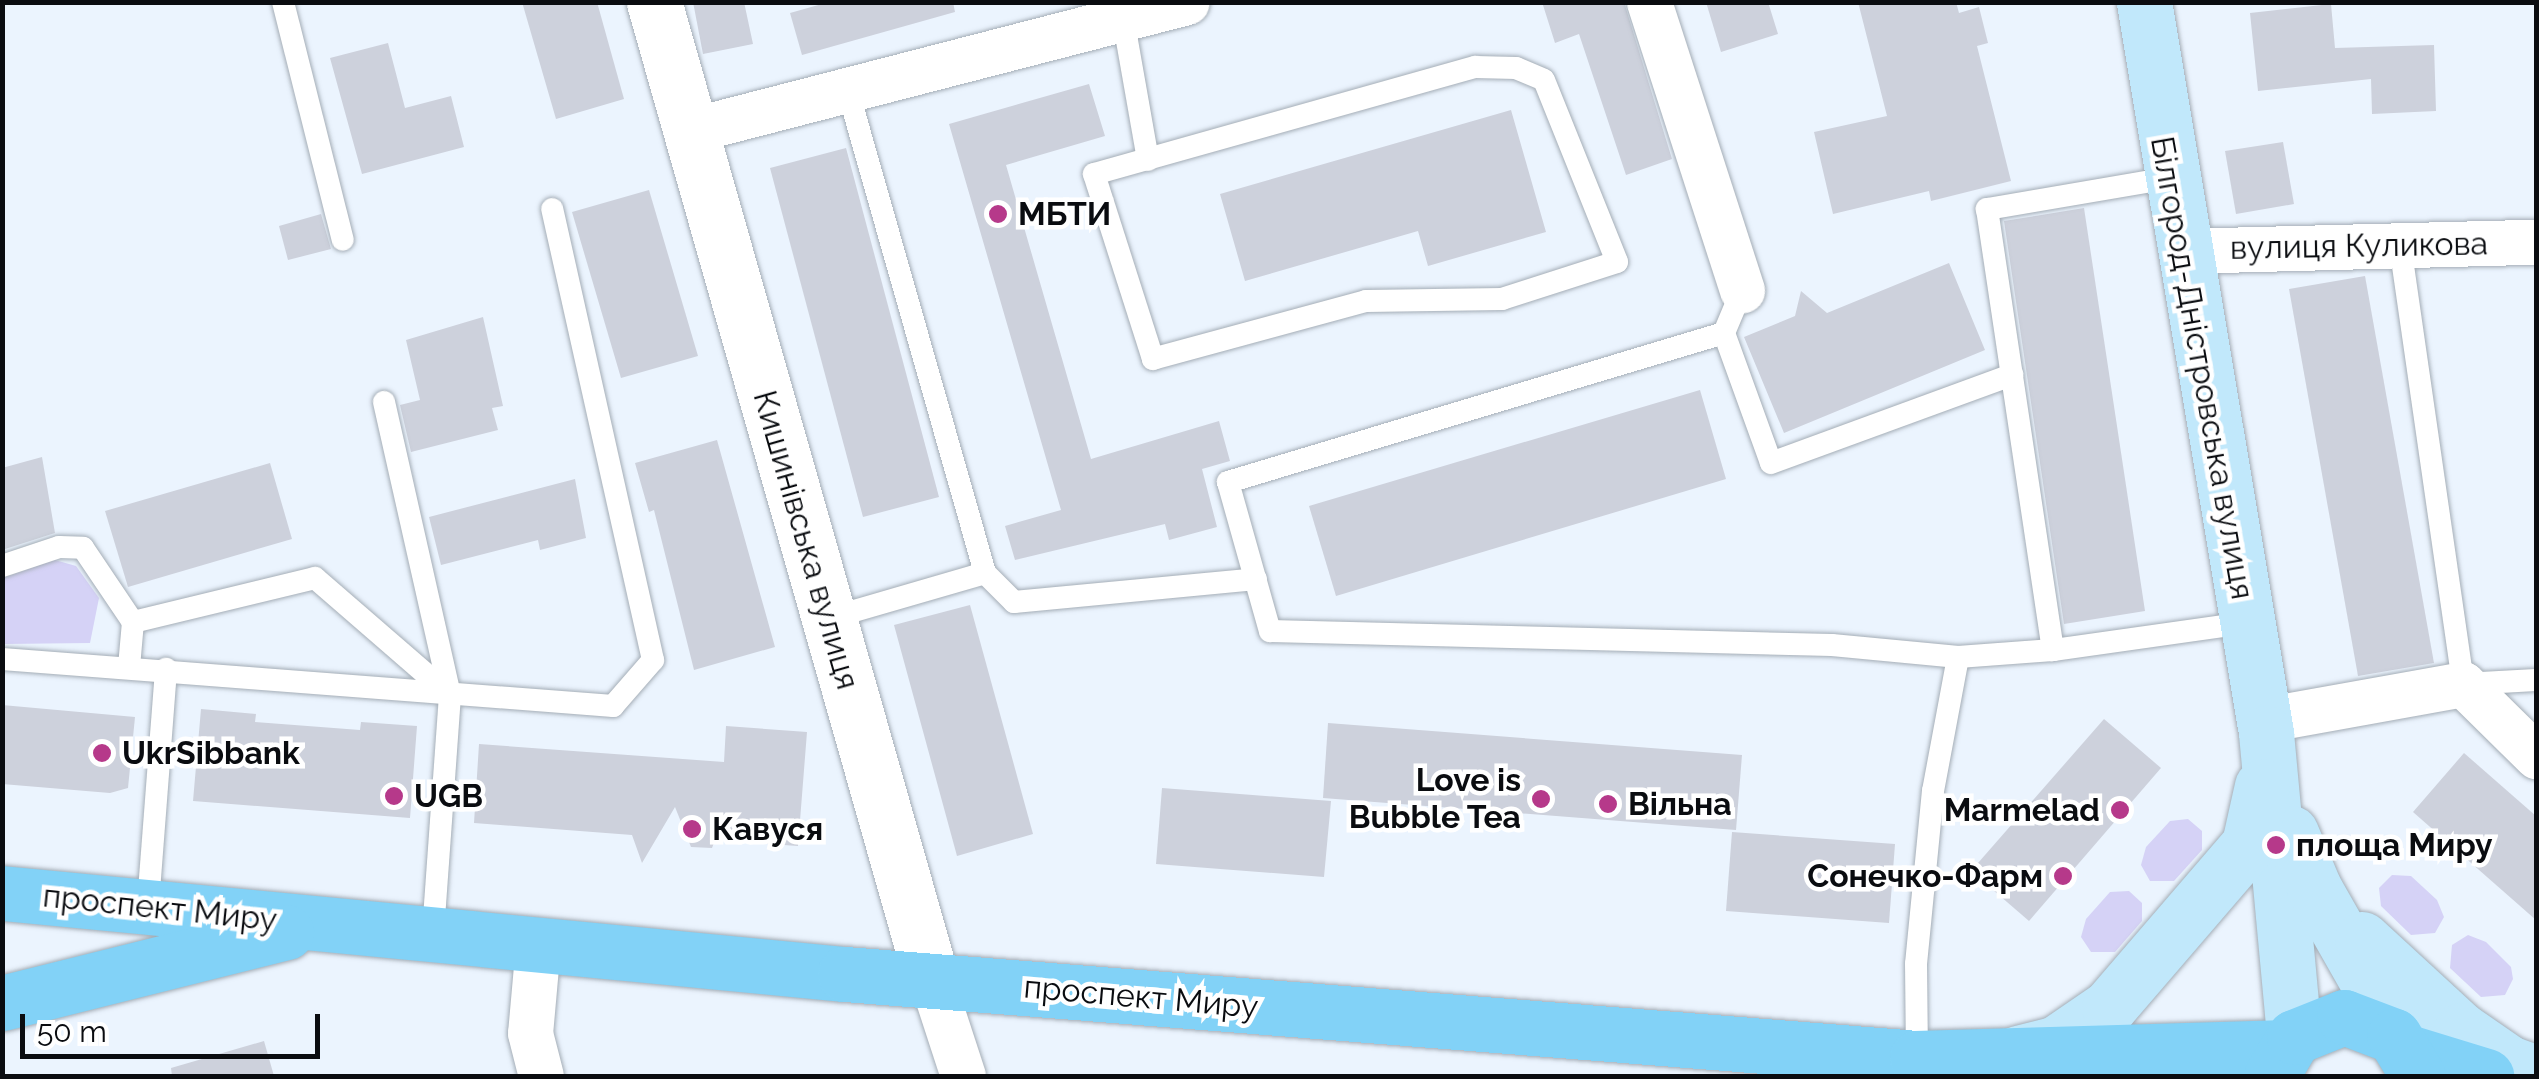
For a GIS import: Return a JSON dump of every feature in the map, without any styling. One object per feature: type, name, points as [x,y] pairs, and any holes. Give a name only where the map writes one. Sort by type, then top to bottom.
[{"type":"main road","name":"Білгород-Дністровська вулиця","points":[[2144,2],[2181,251],[2264,726],[2291,833],[2326,906],[2409,1057]]},
{"type":"main road","name":"Білгород-Дністровська вулиця","points":[[2264,726],[2284,1054]]},
{"type":"main road","points":[[1988,1062],[2054,1044],[2098,1018],[2235,862],[2258,825],[2264,726]]},
{"type":"main road","name":"проспект Миру","points":[[2,893],[932,980],[1988,1062],[2284,1054]]},
{"type":"main road","points":[[2326,906],[2461,1030],[2510,1063],[2536,1072]]},
{"type":"main road","name":"проспект Миру","points":[[2,1003],[318,924]]},
{"type":"main road","points":[[2284,1054],[2344,1017],[2376,1024],[2409,1057],[2486,1076]]},
{"type":"street","name":"Кишинівська вулиця","points":[[654,2],[688,132],[963,1076]]},
{"type":"street","points":[[688,132],[1186,2]]},
{"type":"street","points":[[1649,2],[1742,290]]},
{"type":"street","name":"вулиця Куликова","points":[[2181,251],[2536,242]]},
{"type":"street","points":[[2264,726],[2463,684],[2536,756]]},
{"type":"street","points":[[538,944],[530,1033],[541,1076]]},
{"type":"lane","points":[[284,2],[343,240]]},
{"type":"lane","points":[[1123,18],[1148,160]]},
{"type":"lane","points":[[1475,67],[1516,68],[1544,80],[1554,98],[1617,262],[1502,298],[1366,301],[1153,359],[1094,174],[1148,160],[1475,67]]},
{"type":"lane","points":[[848,92],[985,574],[1014,602],[1256,579]]},
{"type":"lane","points":[[2053,650],[1987,209],[2169,178]]},
{"type":"lane","points":[[2,659],[613,706],[652,660],[552,209]]},
{"type":"lane","points":[[2400,245],[2463,684],[2536,680]]},
{"type":"lane","points":[[1742,290],[1724,333],[1772,462],[2012,375]]},
{"type":"lane","points":[[1724,333],[1228,482],[1270,631],[1832,645],[1958,656],[2053,650],[2245,623]]},
{"type":"lane","points":[[384,402],[450,695],[433,934]]},
{"type":"lane","points":[[2,566],[59,547],[83,548],[133,622],[129,667]]},
{"type":"lane","points":[[829,618],[985,574]]},
{"type":"lane","points":[[133,622],[314,578],[450,695]]},
{"type":"lane","points":[[1958,656],[1932,791],[1916,964],[1988,1062]]},
{"type":"lane","points":[[148,904],[166,670]]},
{"type":"shaded area","points":[[55,560],[76,566],[99,598],[90,643],[3,644],[3,578]]},
{"type":"shaded area","points":[[2188,819],[2202,831],[2202,850],[2174,881],[2150,881],[2141,865],[2146,847],[2170,821]]},
{"type":"shaded area","points":[[2392,875],[2411,876],[2437,900],[2444,917],[2435,933],[2411,935],[2381,906],[2379,888]]},
{"type":"shaded area","points":[[2129,891],[2142,903],[2142,921],[2115,952],[2091,952],[2081,937],[2086,919],[2110,892]]},
{"type":"shaded area","points":[[2468,935],[2486,942],[2511,967],[2513,979],[2505,995],[2481,997],[2450,968],[2452,945]]},
{"type":"building","points":[[522,2],[597,2],[624,99],[556,119]]},
{"type":"building","points":[[693,2],[744,2],[753,44],[703,54]]},
{"type":"building","points":[[829,2],[953,2],[955,12],[802,55],[790,13]]},
{"type":"building","points":[[1542,2],[1624,2],[1672,159],[1626,175],[1579,34],[1555,43]]},
{"type":"building","points":[[1706,2],[1768,2],[1778,34],[1721,52]]},
{"type":"building","points":[[1858,2],[1956,2],[1959,13],[1979,7],[1988,43],[1977,46],[2011,181],[1931,201],[1929,191],[1833,214],[1814,132],[1887,116]]},
{"type":"building","points":[[2331,4],[2335,48],[2434,45],[2436,111],[2372,114],[2371,79],[2258,91],[2250,13]]},
{"type":"building","points":[[388,43],[405,108],[451,96],[464,147],[362,174],[330,58]]},
{"type":"building","points":[[1089,84],[1105,136],[1006,165],[1091,459],[1219,421],[1230,461],[1202,469],[1217,527],[1169,540],[1165,524],[1015,560],[1005,526],[1061,510],[949,124]]},
{"type":"building","points":[[1511,110],[1546,232],[1428,266],[1418,231],[1245,281],[1220,194]]},
{"type":"building","points":[[2283,142],[2294,204],[2236,214],[2225,151]]},
{"type":"building","points":[[846,148],[939,497],[863,517],[770,168]]},
{"type":"building","points":[[649,190],[698,356],[621,378],[572,212]]},
{"type":"building","points":[[2084,208],[2145,611],[2064,624],[2004,221]]},
{"type":"building","points":[[321,214],[331,249],[288,260],[279,226]]},
{"type":"building","points":[[1949,263],[1985,350],[1784,433],[1744,337],[1795,316],[1801,291],[1827,313]]},
{"type":"building","points":[[2365,276],[2434,663],[2358,676],[2289,289]]},
{"type":"building","points":[[483,317],[503,406],[492,408],[498,430],[411,452],[400,405],[420,400],[406,340]]},
{"type":"building","points":[[1700,390],[1726,479],[1336,596],[1309,506]]},
{"type":"building","points":[[717,440],[775,647],[694,670],[654,510],[649,512],[635,463]]},
{"type":"building","points":[[42,457],[55,533],[2,550],[2,468]]},
{"type":"building","points":[[270,463],[292,539],[128,587],[105,511]]},
{"type":"building","points":[[575,479],[586,538],[540,550],[538,540],[441,565],[429,517]]},
{"type":"building","points":[[970,605],[1033,834],[957,856],[894,625]]},
{"type":"building","points":[[2,705],[135,717],[128,788],[110,793],[2,784]]},
{"type":"building","points":[[201,709],[256,714],[255,722],[360,730],[361,722],[417,726],[410,818],[193,801]]},
{"type":"building","points":[[2104,719],[2161,768],[2029,921],[1971,871]]},
{"type":"building","points":[[1328,723],[1742,755],[1736,830],[1323,798]]},
{"type":"building","points":[[726,726],[807,732],[798,846],[715,840],[712,848],[691,847],[675,807],[642,863],[632,835],[474,823],[479,744],[724,762]]},
{"type":"building","points":[[2464,753],[2536,816],[2536,920],[2413,812]]},
{"type":"building","points":[[1162,788],[1331,801],[1324,877],[1156,864]]},
{"type":"building","points":[[1732,832],[1895,844],[1889,923],[1726,911]]},
{"type":"building","points":[[264,1041],[274,1076],[172,1076],[171,1068]]},
{"type":"place","name":"МБТИ","points":[[998,214]]},
{"type":"place","name":"UkrSibbank","points":[[102,753]]},
{"type":"place","name":"UGB","points":[[394,796]]},
{"type":"place","name":"Love is Bubble Tea","points":[[1541,799]]},
{"type":"place","name":"Вільна","points":[[1608,804]]},
{"type":"place","name":"Marmelad","points":[[2120,810]]},
{"type":"place","name":"Кавуся","points":[[692,829]]},
{"type":"place","name":"площа Миру","points":[[2276,845]]},
{"type":"place","name":"Сонечко-Фарм","points":[[2063,876]]}]
